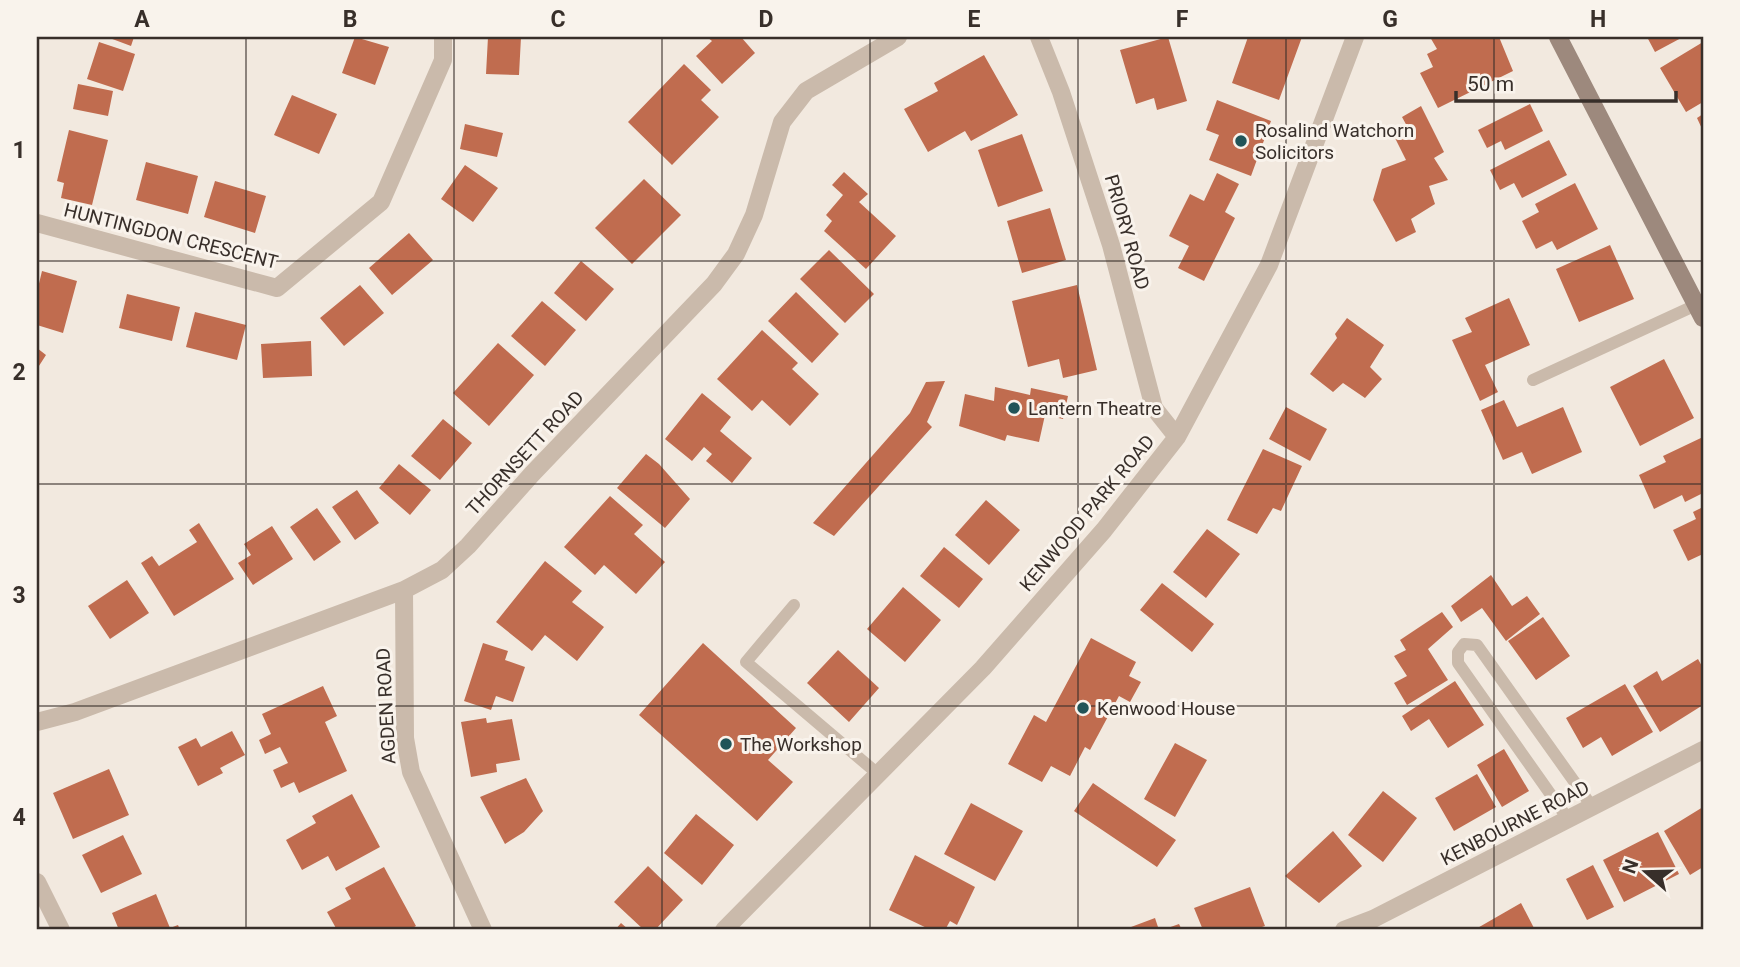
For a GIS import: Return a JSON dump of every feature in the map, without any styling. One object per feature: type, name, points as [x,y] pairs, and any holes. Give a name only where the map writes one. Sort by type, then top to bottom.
[{"type":"street","name":"HUNTINGDON CRESCENT","points":[[37,223],[277,288],[381,202],[443,60],[443,37]]},
{"type":"street","name":"THORNSETT ROAD","points":[[37,722],[75,712],[404,590],[442,570],[468,546],[531,474],[714,284],[736,254],[754,215],[782,122],[806,91],[898,37]]},
{"type":"street","name":"PRIORY ROAD","points":[[1039,37],[1061,92],[1111,245],[1154,408],[1177,436]]},
{"type":"street","name":"KENWOOD PARK ROAD","points":[[724,930],[992,658],[1104,530],[1177,436],[1269,265],[1355,37]]},
{"type":"street","points":[[1558,37],[1700,311]]},
{"type":"street","name":"AGDEN ROAD","points":[[404,590],[405,738],[411,772],[483,930]]},
{"type":"street","name":"KENBOURNE ROAD","points":[[1344,930],[1373,919],[1703,750]]},
{"type":"street","points":[[37,882],[61,930]]},
{"type":"lane","points":[[1533,380],[1700,311]]},
{"type":"lane","points":[[794,605],[746,662],[878,774]]},
{"type":"lane","points":[[1568,819],[1458,663],[1458,652],[1464,644],[1478,645],[1593,808]]},
{"type":"building","points":[[107,37],[134,37],[131,46]]},
{"type":"building","points":[[355,37],[389,47],[375,85],[342,73]]},
{"type":"building","points":[[488,37],[521,37],[519,75],[486,74]]},
{"type":"building","points":[[707,37],[741,37],[755,53],[722,84],[696,56],[712,41]]},
{"type":"building","points":[[1168,37],[1187,101],[1157,110],[1154,98],[1136,104],[1120,50]]},
{"type":"building","points":[[1248,37],[1302,37],[1279,100],[1232,83]]},
{"type":"building","points":[[1430,37],[1499,37],[1513,71],[1438,108],[1420,73],[1433,67],[1427,54],[1437,49]]},
{"type":"building","points":[[1647,37],[1683,37],[1655,52]]},
{"type":"building","points":[[99,42],[135,54],[123,91],[87,79]]},
{"type":"building","points":[[1703,42],[1703,102],[1686,112],[1660,68]]},
{"type":"building","points":[[984,55],[1018,115],[971,141],[965,131],[928,152],[904,109],[938,91],[934,83]]},
{"type":"building","points":[[684,64],[711,90],[701,100],[719,117],[672,165],[628,122]]},
{"type":"building","points":[[78,84],[113,91],[108,116],[73,109]]},
{"type":"building","points":[[292,95],[337,114],[319,154],[274,135]]},
{"type":"building","name":"Rosalind Watchorn Solicitors","points":[[1217,100],[1271,121],[1251,176],[1209,160],[1219,135],[1206,130]]},
{"type":"building","points":[[1530,104],[1543,131],[1505,150],[1501,141],[1487,148],[1478,130]]},
{"type":"building","points":[[1421,106],[1444,152],[1434,158],[1448,180],[1429,186],[1435,204],[1411,219],[1416,232],[1396,242],[1373,200],[1382,169],[1406,160],[1394,136],[1408,128],[1402,117]]},
{"type":"building","points":[[1703,114],[1703,131],[1697,118]]},
{"type":"building","points":[[465,124],[503,133],[497,157],[460,149]]},
{"type":"building","points":[[69,130],[108,140],[92,205],[61,198],[64,183],[57,181]]},
{"type":"building","points":[[1022,134],[1043,191],[998,207],[978,150]]},
{"type":"building","points":[[1549,140],[1567,175],[1522,198],[1514,183],[1500,190],[1490,170]]},
{"type":"building","points":[[146,162],[198,176],[188,214],[136,200]]},
{"type":"building","points":[[465,165],[498,188],[473,222],[441,199]]},
{"type":"building","points":[[844,172],[868,194],[859,202],[896,236],[866,269],[824,231],[832,221],[826,215],[843,195],[832,185]]},
{"type":"building","points":[[1217,173],[1239,184],[1225,212],[1235,218],[1204,281],[1178,268],[1189,246],[1169,236],[1190,194],[1204,201]]},
{"type":"building","points":[[644,179],[681,215],[632,264],[595,228]]},
{"type":"building","points":[[215,181],[266,196],[255,233],[204,217]]},
{"type":"building","points":[[1575,183],[1598,229],[1557,250],[1552,241],[1536,249],[1522,221],[1539,212],[1535,204]]},
{"type":"building","points":[[1050,208],[1066,260],[1022,273],[1007,221]]},
{"type":"building","points":[[409,233],[433,260],[392,295],[369,268]]},
{"type":"building","points":[[1610,245],[1634,299],[1579,322],[1556,269]]},
{"type":"building","points":[[829,250],[874,294],[845,323],[800,279]]},
{"type":"building","points":[[581,261],[614,289],[586,321],[554,293]]},
{"type":"building","points":[[42,271],[77,281],[63,333],[37,325],[37,292]]},
{"type":"building","points":[[360,285],[384,313],[344,346],[320,318]]},
{"type":"building","points":[[1077,285],[1097,370],[1063,378],[1059,359],[1028,367],[1012,301]]},
{"type":"building","points":[[796,292],[839,334],[812,363],[768,321]]},
{"type":"building","points":[[127,294],[180,307],[172,341],[119,328]]},
{"type":"building","points":[[1509,298],[1530,345],[1485,365],[1498,392],[1480,401],[1452,340],[1472,332],[1465,318]]},
{"type":"building","points":[[542,301],[576,330],[545,366],[511,336]]},
{"type":"building","points":[[195,312],[246,325],[237,360],[186,347]]},
{"type":"building","points":[[1347,318],[1384,345],[1370,367],[1382,379],[1365,398],[1343,383],[1333,392],[1310,374],[1337,338],[1335,334]]},
{"type":"building","points":[[762,330],[798,363],[792,369],[819,394],[790,426],[762,400],[752,411],[717,379]]},
{"type":"building","points":[[311,341],[312,376],[263,378],[261,344]]},
{"type":"building","points":[[498,343],[534,375],[489,426],[453,393]]},
{"type":"building","points":[[37,348],[46,355],[37,369]]},
{"type":"building","points":[[1664,359],[1694,418],[1640,446],[1610,387]]},
{"type":"building","points":[[945,381],[927,422],[932,427],[834,536],[813,523],[910,413],[926,382]]},
{"type":"building","name":"Lantern Theatre","points":[[995,387],[1030,395],[1031,388],[1068,396],[1063,419],[1045,415],[1039,442],[1007,435],[1005,441],[959,426],[965,394],[994,401]]},
{"type":"building","points":[[702,393],[731,417],[720,431],[752,458],[732,483],[706,461],[712,454],[704,447],[692,461],[665,439]]},
{"type":"building","points":[[1504,400],[1517,427],[1563,407],[1582,452],[1532,474],[1522,452],[1503,460],[1481,410]]},
{"type":"building","points":[[1286,407],[1327,429],[1310,461],[1269,439]]},
{"type":"building","points":[[443,419],[472,443],[440,480],[411,456]]},
{"type":"building","points":[[1703,437],[1703,493],[1685,502],[1682,495],[1654,509],[1639,475],[1666,462],[1663,456]]},
{"type":"building","points":[[1263,449],[1302,466],[1281,511],[1273,508],[1257,534],[1227,520]]},
{"type":"building","points":[[646,454],[659,464],[690,499],[665,528],[617,488]]},
{"type":"building","points":[[399,464],[431,490],[410,515],[379,488]]},
{"type":"building","points":[[357,490],[379,523],[355,540],[332,507]]},
{"type":"building","points":[[610,496],[643,525],[634,534],[665,562],[636,594],[604,565],[595,575],[564,547]]},
{"type":"building","points":[[986,500],[1020,530],[989,565],[955,535]]},
{"type":"building","points":[[1703,507],[1703,554],[1688,561],[1673,530],[1696,519],[1693,512]]},
{"type":"building","points":[[317,508],[341,542],[314,561],[290,527]]},
{"type":"building","points":[[199,523],[234,579],[174,616],[141,563],[152,556],[159,566],[197,542],[189,530]]},
{"type":"building","points":[[272,526],[293,559],[253,585],[238,563],[251,555],[244,544]]},
{"type":"building","points":[[1207,529],[1240,554],[1206,598],[1173,572]]},
{"type":"building","points":[[944,547],[983,579],[959,608],[920,576]]},
{"type":"building","points":[[545,561],[582,591],[572,602],[604,627],[577,661],[545,635],[532,651],[496,622]]},
{"type":"building","points":[[1491,575],[1512,606],[1527,596],[1540,614],[1506,641],[1482,608],[1461,622],[1451,606]]},
{"type":"building","points":[[127,580],[149,613],[110,639],[88,606]]},
{"type":"building","points":[[1162,583],[1214,624],[1192,652],[1140,610]]},
{"type":"building","points":[[903,587],[941,620],[905,662],[867,629]]},
{"type":"building","points":[[1442,612],[1453,627],[1428,649],[1448,680],[1407,705],[1394,683],[1407,676],[1394,656],[1406,650],[1400,640]]},
{"type":"building","points":[[1543,617],[1570,656],[1536,680],[1508,641]]},
{"type":"building","name":"Kenwood House","points":[[1091,638],[1136,662],[1129,676],[1141,682],[1130,702],[1119,696],[1090,750],[1085,747],[1070,776],[1051,766],[1042,782],[1008,764],[1034,715],[1046,722]]},
{"type":"building","points":[[483,643],[508,651],[505,660],[525,667],[513,702],[496,696],[491,710],[464,701]]},
{"type":"building","name":"The Workshop","points":[[703,643],[796,728],[768,760],[793,782],[757,821],[639,715]]},
{"type":"building","points":[[838,650],[879,688],[849,722],[807,683]]},
{"type":"building","points":[[1698,659],[1703,668],[1703,705],[1660,732],[1633,686],[1657,671],[1662,681]]},
{"type":"building","points":[[1455,681],[1484,725],[1448,748],[1429,719],[1411,731],[1402,716]]},
{"type":"building","points":[[1625,684],[1653,732],[1612,756],[1601,737],[1583,748],[1566,718]]},
{"type":"building","points":[[323,686],[337,716],[325,722],[347,771],[299,793],[294,782],[281,788],[273,770],[288,763],[280,747],[265,754],[259,740],[271,734],[262,714]]},
{"type":"building","points":[[486,718],[487,723],[512,719],[520,760],[496,764],[497,772],[471,777],[461,722]]},
{"type":"building","points":[[232,731],[245,755],[220,768],[223,773],[198,786],[178,747],[196,738],[201,747]]},
{"type":"building","points":[[1175,743],[1207,760],[1175,817],[1144,799]]},
{"type":"building","points":[[1504,749],[1529,791],[1502,807],[1477,765]]},
{"type":"building","points":[[109,769],[129,815],[73,839],[53,793]]},
{"type":"building","points":[[1477,774],[1496,807],[1454,831],[1435,798]]},
{"type":"building","points":[[526,778],[543,811],[524,832],[505,844],[480,797]]},
{"type":"building","points":[[1093,783],[1176,840],[1157,867],[1074,811]]},
{"type":"building","points":[[1383,791],[1417,818],[1383,862],[1348,835]]},
{"type":"building","points":[[352,794],[380,847],[336,871],[328,856],[302,870],[286,840],[316,823],[312,816]]},
{"type":"building","points":[[971,803],[1023,831],[995,881],[944,854]]},
{"type":"building","points":[[1703,807],[1703,867],[1690,875],[1664,831]]},
{"type":"building","points":[[696,814],[734,845],[702,885],[664,853]]},
{"type":"building","points":[[1333,831],[1362,866],[1319,903],[1285,876]]},
{"type":"building","points":[[1658,832],[1679,874],[1624,902],[1603,860]]},
{"type":"building","points":[[123,835],[142,874],[101,893],[82,855]]},
{"type":"building","points":[[915,855],[975,887],[957,925],[950,921],[945,930],[931,930],[889,910]]},
{"type":"building","points":[[1593,865],[1614,907],[1587,920],[1566,879]]},
{"type":"building","points":[[648,866],[683,900],[655,930],[644,930],[614,902]]},
{"type":"building","points":[[384,867],[416,926],[409,930],[337,930],[327,912],[351,899],[345,888]]},
{"type":"building","points":[[1250,887],[1265,926],[1253,930],[1203,930],[1194,908]]},
{"type":"building","points":[[156,894],[170,928],[178,925],[180,930],[119,930],[112,913]]},
{"type":"building","points":[[1521,903],[1535,930],[1474,930]]},
{"type":"building","points":[[1155,918],[1159,930],[1123,930]]},
{"type":"building","points":[[621,923],[629,930],[615,930]]},
{"type":"building","points":[[1179,924],[1182,930],[1162,930]]},
{"type":"place","name":"Rosalind Watchorn Solicitors","points":[[1241,141]]},
{"type":"place","name":"Lantern Theatre","points":[[1014,408]]},
{"type":"place","name":"Kenwood House","points":[[1083,708]]},
{"type":"place","name":"The Workshop","points":[[726,744]]}]
